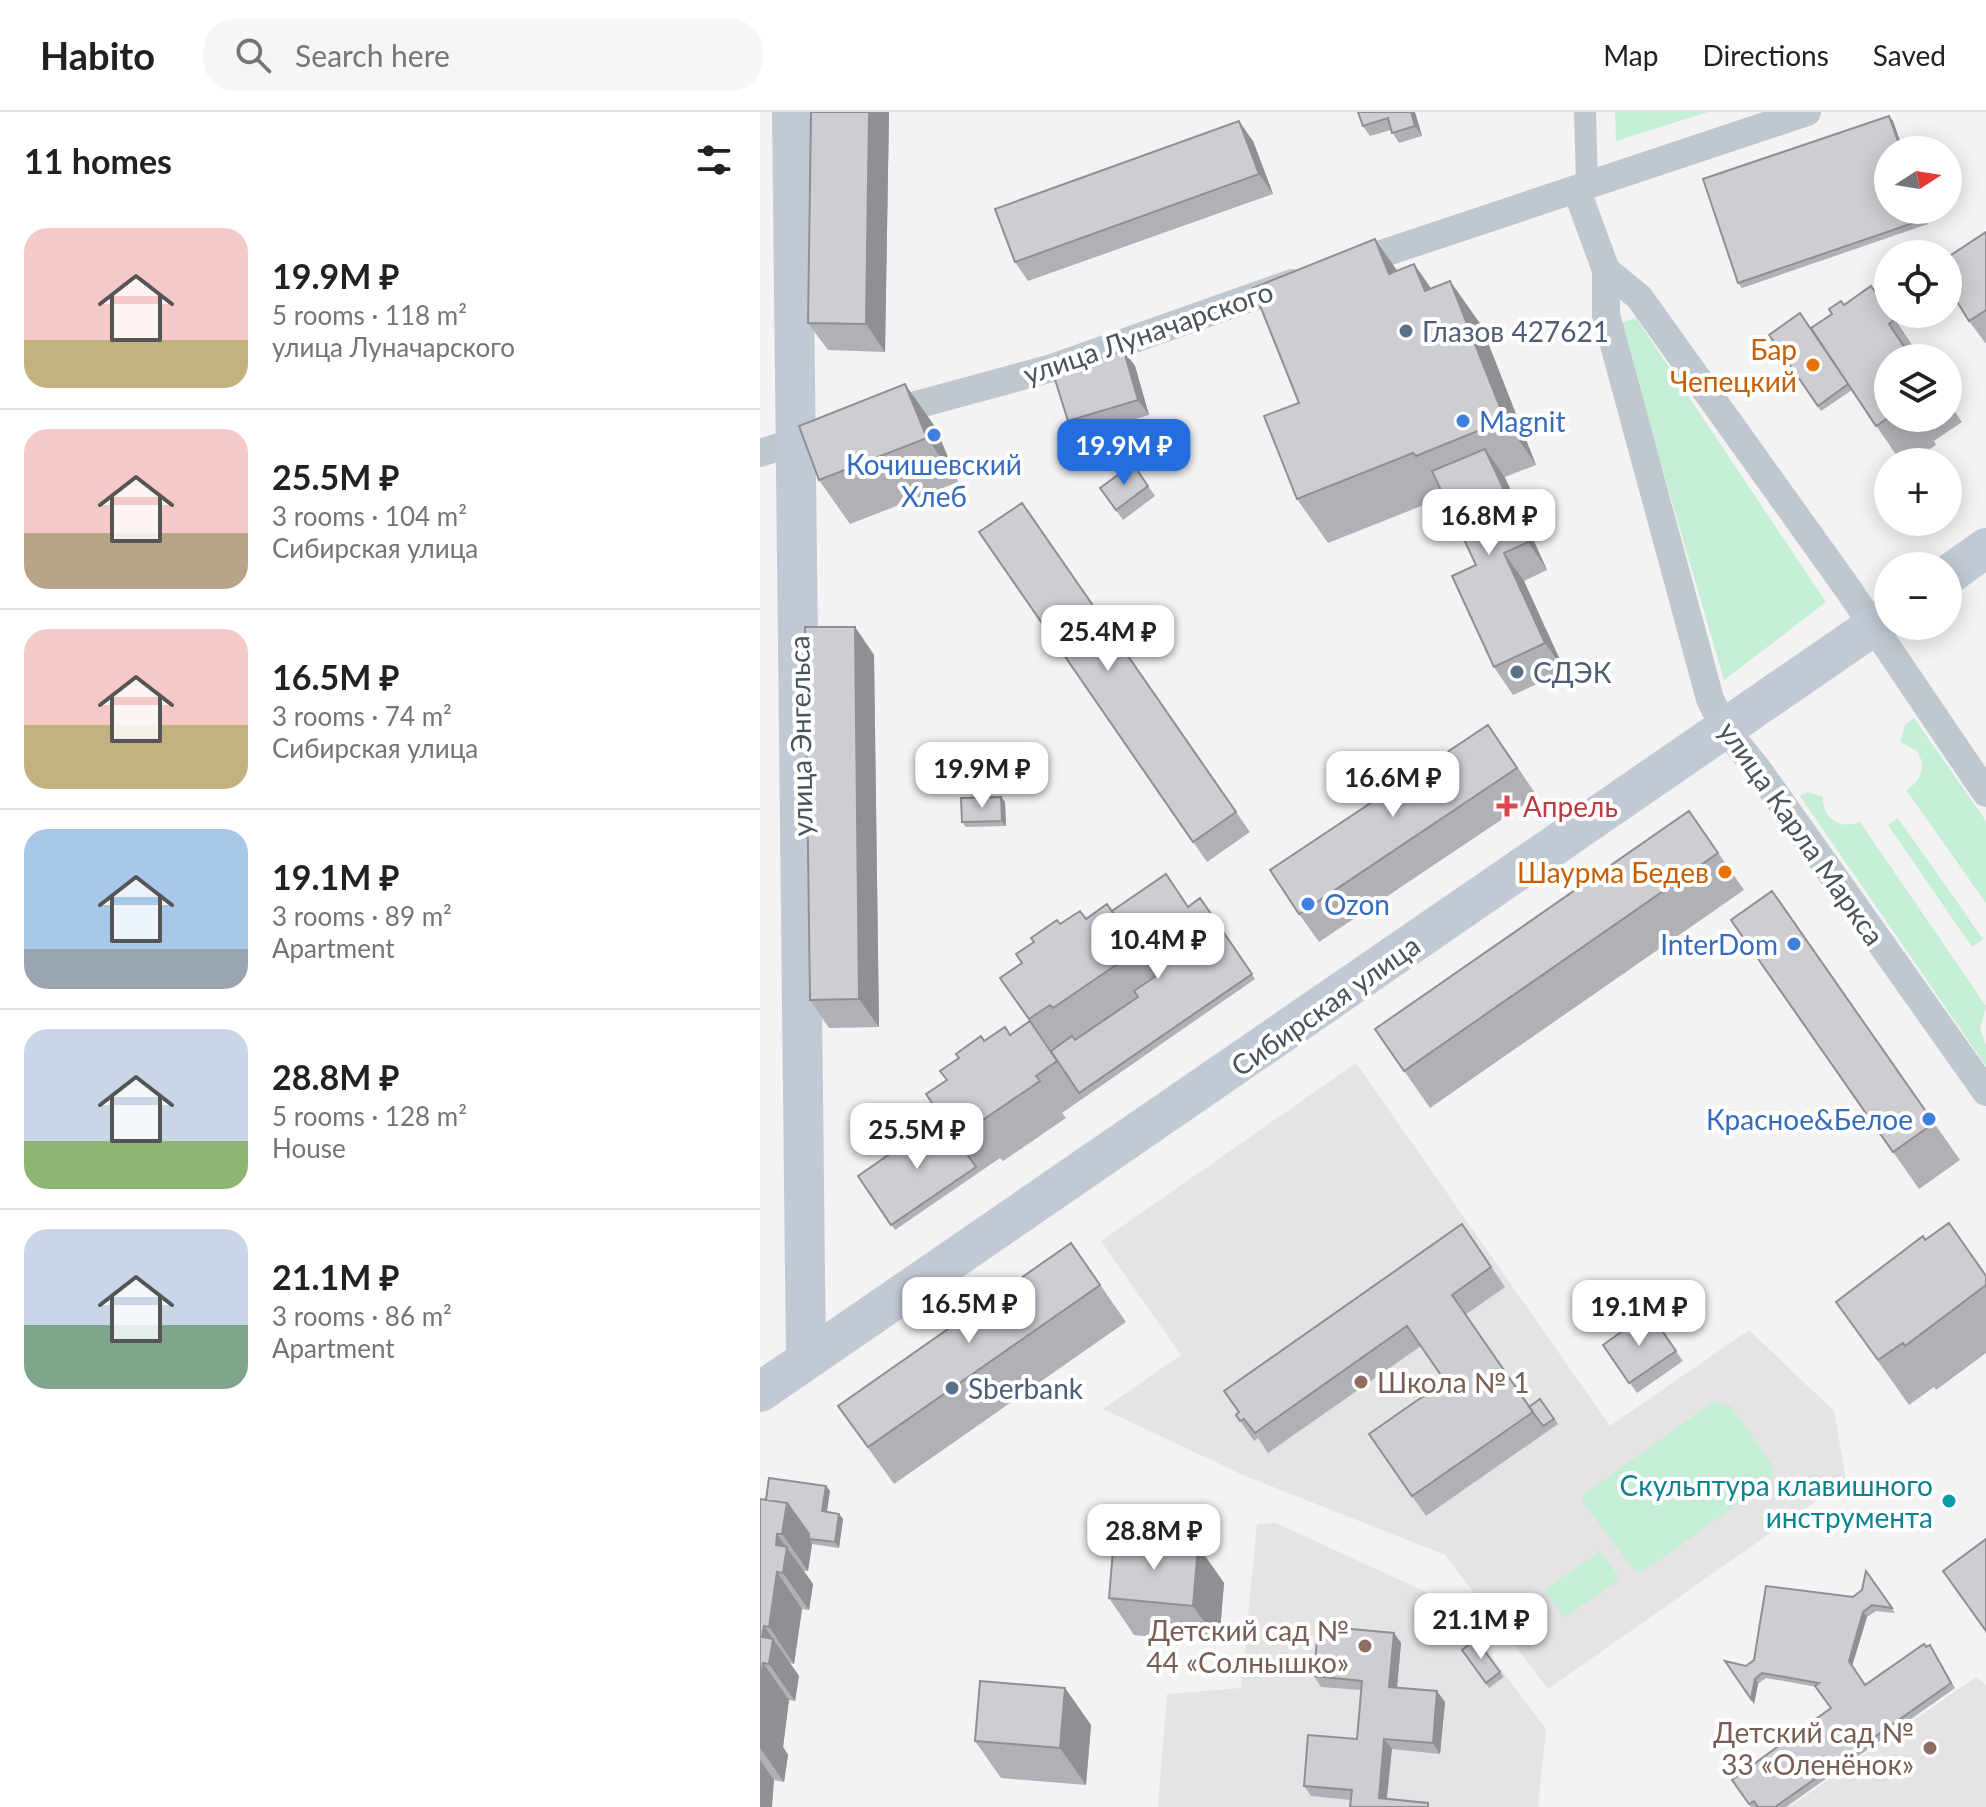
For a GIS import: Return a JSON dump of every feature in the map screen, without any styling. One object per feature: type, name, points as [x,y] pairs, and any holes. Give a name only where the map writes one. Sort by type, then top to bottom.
[{"type":"main road","name":"улица Энгельса","points":[[792,112],[778,447],[806,1360]]},
{"type":"main road","points":[[1962,565],[1986,548]]},
{"type":"main road","name":"Сибирская улица","points":[[760,1392],[1874,626]]},
{"type":"street","name":"улица Карла Маркса","points":[[1585,112],[1582,190],[1606,270],[1606,315],[1710,699],[1725,729],[1756,767],[1986,1092]]},
{"type":"street","name":"улица Луначарского","points":[[778,447],[1052,368],[1202,312],[1582,190],[1807,112]]},
{"type":"street","points":[[1606,270],[1639,297],[1874,614]]},
{"type":"street","points":[[1891,640],[1986,793]]},
{"type":"shaded area","name":"Школа № 1","points":[[1356,1063],[1610,1426],[1749,1330],[1834,1411],[1846,1480],[1548,1689],[1445,1555],[1243,1475],[1103,1409],[1181,1355],[1101,1241]]},
{"type":"shaded area","name":"Детский сад № 44 «Солнышко»","points":[[1276,1523],[1452,1604],[1546,1729],[1538,1807],[1158,1807],[1167,1694],[1241,1688],[1257,1524]]},
{"type":"shaded area","name":"Детский сад № 33 «Оленёнок»","points":[[1976,1677],[1986,1685],[1986,1807],[1789,1807]]},
{"type":"green space","points":[[1615,112],[1708,112],[1616,141]]},
{"type":"green space","points":[[1636,318],[1826,602],[1724,680],[1620,323]]},
{"type":"green space","points":[[1914,718],[1986,821],[1986,903],[1906,790],[1919,778],[1922,768],[1917,751],[1900,742],[1905,725]]},
{"type":"green space","points":[[1808,792],[1823,797],[1829,816],[1839,823],[1860,822],[1986,1006],[1980,1029],[1986,1045],[1986,1066],[1800,796]]},
{"type":"green space","points":[[1898,818],[1983,939],[1972,947],[1888,825]]},
{"type":"green space","points":[[1713,1402],[1731,1406],[1773,1466],[1770,1481],[1654,1564],[1636,1573],[1582,1501],[1584,1494]]},
{"type":"green space","points":[[1600,1551],[1620,1579],[1564,1618],[1545,1590]]},
{"type":"building","points":[[811,112],[869,112],[866,324],[808,323]]},
{"type":"building","points":[[1358,112],[1411,112],[1415,126],[1392,133],[1388,118],[1363,126]]},
{"type":"building","points":[[1889,116],[1896,136],[1874,136],[1874,224],[1910,224],[1738,283],[1703,179]]},
{"type":"building","points":[[1239,121],[1259,174],[1015,262],[995,209]]},
{"type":"building","points":[[1986,232],[1986,310],[1969,321],[1962,310],[1962,248]]},
{"type":"building","points":[[1375,239],[1389,274],[1414,264],[1425,291],[1450,281],[1505,420],[1297,499],[1264,416],[1299,403],[1253,288]]},
{"type":"building","points":[[1871,286],[1874,290],[1874,328],[1892,328],[1902,344],[1874,344],[1874,423],[1811,328],[1832,314],[1829,309],[1841,301],[1844,305]]},
{"type":"building","name":"Бар Чепецкий","points":[[1800,313],[1848,384],[1818,406],[1769,335]]},
{"type":"building","points":[[1124,351],[1138,400],[1068,421],[1053,373]]},
{"type":"building","points":[[905,384],[927,438],[819,480],[799,426]]},
{"type":"building","points":[[1485,449],[1528,542],[1504,553],[1545,643],[1494,667],[1452,576],[1476,565],[1432,471]]},
{"type":"building","points":[[1133,464],[1148,486],[1116,510],[1100,488]]},
{"type":"building","points":[[1022,503],[1236,812],[1193,842],[979,532]]},
{"type":"building","points":[[805,627],[855,627],[859,999],[810,1000]]},
{"type":"building","points":[[1488,725],[1517,768],[1299,914],[1270,870]]},
{"type":"building","points":[[1001,797],[1002,821],[962,822],[961,798]]},
{"type":"building","points":[[1689,811],[1718,853],[1404,1071],[1375,1029]]},
{"type":"building","points":[[1166,874],[1188,907],[1200,898],[1252,974],[1079,1093],[1051,1051],[1072,1036],[1075,1040],[1138,997],[1134,991],[1156,976],[1112,911]]},
{"type":"building","points":[[1772,891],[1934,1123],[1893,1152],[1731,920]]},
{"type":"building","points":[[1107,904],[1134,945],[1112,960],[1116,965],[1053,1008],[1050,1005],[1029,1019],[1000,978],[1022,963],[1016,954],[1034,942],[1031,938],[1057,920],[1060,924],[1080,911],[1086,919]]},
{"type":"building","points":[[1030,1021],[1057,1061],[1036,1076],[1040,1081],[977,1124],[974,1121],[954,1135],[926,1094],[947,1080],[940,1071],[959,1058],[956,1054],[981,1036],[984,1041],[1005,1027],[1010,1035]]},
{"type":"building","points":[[942,1118],[976,1167],[891,1225],[858,1176]]},
{"type":"building","points":[[1949,1223],[1986,1276],[1986,1285],[1905,1346],[1903,1343],[1878,1360],[1836,1302],[1923,1236],[1925,1240]]},
{"type":"building","points":[[1462,1224],[1491,1267],[1452,1295],[1533,1412],[1412,1496],[1369,1434],[1445,1381],[1407,1326],[1255,1433],[1244,1419],[1240,1421],[1236,1415],[1239,1412],[1224,1391]]},
{"type":"building","points":[[1071,1243],[1100,1285],[868,1447],[838,1406]]},
{"type":"building","points":[[1649,1312],[1676,1351],[1629,1383],[1603,1345]]},
{"type":"building","points":[[1540,1399],[1554,1419],[1543,1426],[1529,1407]]},
{"type":"building","points":[[769,1478],[826,1486],[822,1511],[839,1514],[835,1542],[809,1539],[809,1534],[787,1503],[766,1500]]},
{"type":"building","points":[[760,1499],[787,1503],[782,1534],[777,1534],[776,1545],[787,1547],[783,1573],[777,1572],[769,1627],[764,1626],[762,1637],[773,1639],[769,1664],[763,1663],[760,1687]]},
{"type":"building","points":[[1114,1538],[1198,1546],[1193,1606],[1109,1598]]},
{"type":"building","points":[[1986,1539],[1986,1631],[1943,1571]]},
{"type":"building","points":[[1866,1571],[1892,1608],[1872,1605],[1863,1612],[1849,1661],[1865,1685],[1924,1644],[1926,1647],[1930,1645],[1951,1683],[1775,1807],[1758,1807],[1754,1801],[1749,1804],[1732,1780],[1831,1708],[1815,1686],[1819,1683],[1762,1673],[1755,1679],[1751,1699],[1725,1661],[1746,1666],[1754,1660],[1766,1586],[1853,1597],[1862,1590]]},
{"type":"building","points":[[1318,1626],[1394,1633],[1389,1687],[1437,1691],[1433,1743],[1384,1739],[1379,1798],[1428,1803],[1428,1807],[1350,1807],[1352,1790],[1304,1786],[1308,1735],[1357,1739],[1362,1681],[1314,1676]]},
{"type":"building","points":[[1476,1639],[1500,1672],[1486,1683],[1462,1650]]},
{"type":"building","points":[[980,1681],[1065,1688],[1060,1748],[975,1741]]},
{"type":"place","name":"Глазов 427621","points":[[1406,331]]},
{"type":"place","name":"Бар Чепецкий","points":[[1813,365]]},
{"type":"place","name":"Magnit","points":[[1463,421]]},
{"type":"place","name":"Кочишевский Хлеб","points":[[934,435]]},
{"type":"place","name":"СДЭК","points":[[1517,672]]},
{"type":"place","name":"Апрель","points":[[1507,806]]},
{"type":"place","name":"Шаурма Бедев","points":[[1725,872]]},
{"type":"place","name":"Ozon","points":[[1308,904]]},
{"type":"place","name":"InterDom","points":[[1794,944]]},
{"type":"place","name":"Красное&Белое","points":[[1929,1119]]},
{"type":"place","name":"Школа № 1","points":[[1361,1382]]},
{"type":"place","name":"Sberbank","points":[[952,1388]]},
{"type":"place","name":"Скульптура клавишного инструмента","points":[[1949,1501]]},
{"type":"place","name":"Детский сад № 44 «Солнышко»","points":[[1365,1646]]},
{"type":"place","name":"Детский сад № 33 «Оленёнок»","points":[[1930,1748]]}]
